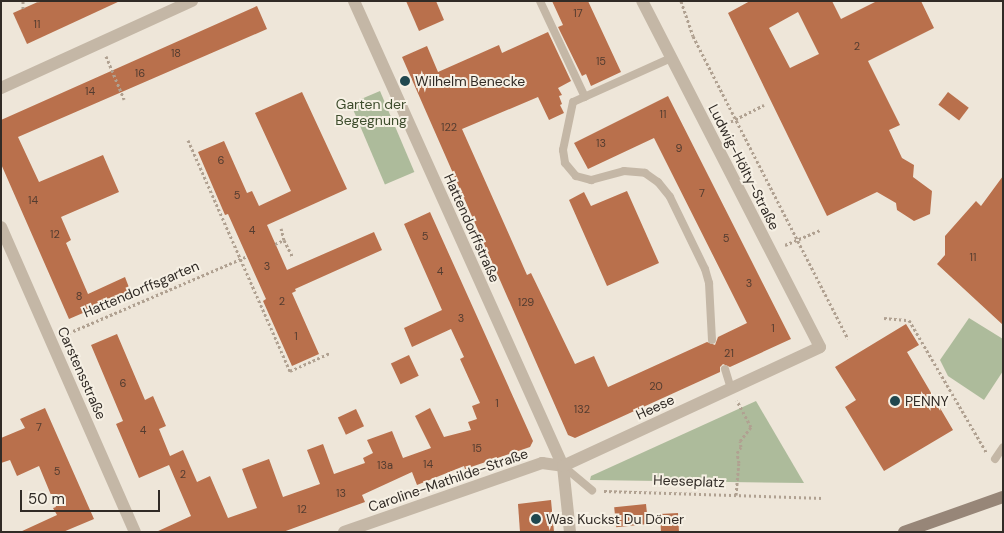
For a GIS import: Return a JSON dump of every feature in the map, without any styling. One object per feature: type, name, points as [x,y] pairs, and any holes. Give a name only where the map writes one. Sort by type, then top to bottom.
[{"type":"street","points":[[1,88],[192,1]]},
{"type":"street","name":"Hattendorffstraße","points":[[354,1],[563,466]]},
{"type":"street","name":"Ludwig-Hölty-Straße","points":[[642,1],[820,347]]},
{"type":"street","name":"Carstensstraße","points":[[1,227],[135,532]]},
{"type":"street","name":"Heese","points":[[563,466],[820,347]]},
{"type":"street","name":"Caroline-Mathilde-Straße","points":[[344,532],[542,463],[563,466]]},
{"type":"street","points":[[563,466],[570,532]]},
{"type":"street","points":[[904,532],[1003,497]]},
{"type":"lane","points":[[540,1],[585,97]]},
{"type":"lane","points":[[671,58],[573,102],[563,150],[565,163],[576,176],[591,180],[624,171],[645,173],[658,182],[670,197],[705,269],[711,298],[710,330],[712,340]]},
{"type":"lane","points":[[725,369],[731,389]]},
{"type":"lane","points":[[995,459],[1003,447]]},
{"type":"lane","points":[[563,466],[592,490]]},
{"type":"path","points":[[23,1],[23,9]]},
{"type":"path","points":[[681,1],[693,36],[734,120],[848,340]]},
{"type":"path","points":[[100,43],[124,99]]},
{"type":"path","points":[[710,132],[764,105]]},
{"type":"path","points":[[188,140],[290,371],[330,353]]},
{"type":"path","points":[[281,228],[284,240],[292,256]]},
{"type":"path","points":[[780,247],[820,230]]},
{"type":"path","points":[[276,244],[284,240]]},
{"type":"path","name":"Hattendorffsgarten","points":[[51,340],[247,256]]},
{"type":"path","points":[[884,318],[908,320],[985,451],[995,459]]},
{"type":"path","points":[[731,389],[751,427],[740,441],[741,447],[737,453],[740,463],[736,495]]},
{"type":"path","name":"Heeseplatz","points":[[592,490],[823,498]]},
{"type":"green space","name":"Garten der Begegnung","points":[[380,91],[414,172],[385,185],[351,104]]},
{"type":"green space","points":[[969,318],[1003,339],[1003,371],[984,400],[948,376],[940,360]]},
{"type":"green space","points":[[756,401],[804,483],[590,480],[591,476]]},
{"type":"building","points":[[40,1],[120,1],[27,44],[13,13]]},
{"type":"building","points":[[406,1],[436,1],[444,20],[419,31]]},
{"type":"building","points":[[552,1],[588,1],[621,72],[591,86],[586,74],[582,76],[558,27],[563,25]]},
{"type":"building","points":[[750,1],[832,1],[841,19],[877,1],[921,1],[934,28],[868,61],[900,125],[889,130],[902,158],[914,165],[913,177],[932,191],[930,214],[914,221],[897,210],[896,203],[877,192],[827,216],[728,13]],"holes":[[[798,12],[819,54],[790,68],[769,28]]]},
{"type":"building","points":[[257,6],[267,29],[18,137],[39,182],[103,155],[119,192],[61,217],[71,240],[66,243],[88,294],[125,277],[133,298],[115,306],[113,300],[69,319],[1,164],[1,120]]},
{"type":"building","points":[[548,32],[571,81],[558,88],[562,95],[559,96],[562,104],[560,105],[564,113],[549,120],[538,97],[462,129],[527,275],[531,273],[575,364],[594,356],[608,387],[707,342],[715,345],[718,337],[747,323],[654,138],[588,169],[574,143],[668,96],[791,339],[730,367],[723,364],[720,367],[720,372],[575,438],[568,435],[402,57],[427,46],[438,72],[499,45],[502,53]]},
{"type":"building","points":[[302,92],[347,189],[267,225],[287,270],[374,232],[382,250],[295,289],[296,291],[292,293],[319,354],[292,366],[263,301],[266,299],[228,214],[225,215],[198,152],[224,141],[247,193],[252,191],[259,206],[291,191],[255,113]]},
{"type":"building","points":[[948,92],[969,108],[959,120],[938,105]]},
{"type":"building","points":[[1003,176],[1003,325],[937,264],[945,255],[945,236],[976,201],[981,206]]},
{"type":"building","points":[[627,191],[659,263],[607,286],[569,200],[584,192],[591,206]]},
{"type":"building","points":[[430,212],[533,441],[530,447],[465,469],[464,466],[417,485],[412,472],[362,495],[365,502],[283,532],[156,532],[191,516],[169,465],[139,478],[116,424],[123,421],[91,345],[117,334],[145,400],[153,396],[166,426],[159,429],[170,456],[183,450],[197,482],[210,476],[228,518],[257,508],[242,469],[269,459],[283,497],[320,484],[307,450],[323,444],[334,474],[365,463],[363,458],[373,453],[367,440],[392,431],[403,458],[431,448],[415,416],[430,408],[444,437],[471,430],[468,422],[477,419],[472,406],[480,403],[460,359],[464,357],[451,329],[412,347],[404,328],[442,310],[404,224]]},
{"type":"building","name":"PENNY","points":[[906,324],[919,345],[907,352],[953,430],[884,471],[845,407],[856,400],[835,367]]},
{"type":"building","points":[[409,355],[419,376],[401,384],[391,363]]},
{"type":"building","points":[[45,408],[94,519],[63,532],[20,532],[57,515],[53,508],[56,507],[39,466],[17,476],[10,460],[1,463],[1,438],[25,428],[20,419]]},
{"type":"building","points":[[356,409],[364,426],[346,435],[338,417]]},
{"type":"building","points":[[551,500],[554,532],[520,532],[518,504]]},
{"type":"building","points":[[646,504],[648,524],[616,527],[614,507]]},
{"type":"building","points":[[678,513],[679,532],[661,532],[660,514]]},
{"type":"place","name":"Wilhelm Benecke","points":[[405,81]]},
{"type":"place","name":"PENNY","points":[[895,401]]},
{"type":"place","name":"Was Kuckst Du Döner","points":[[536,519]]}]
